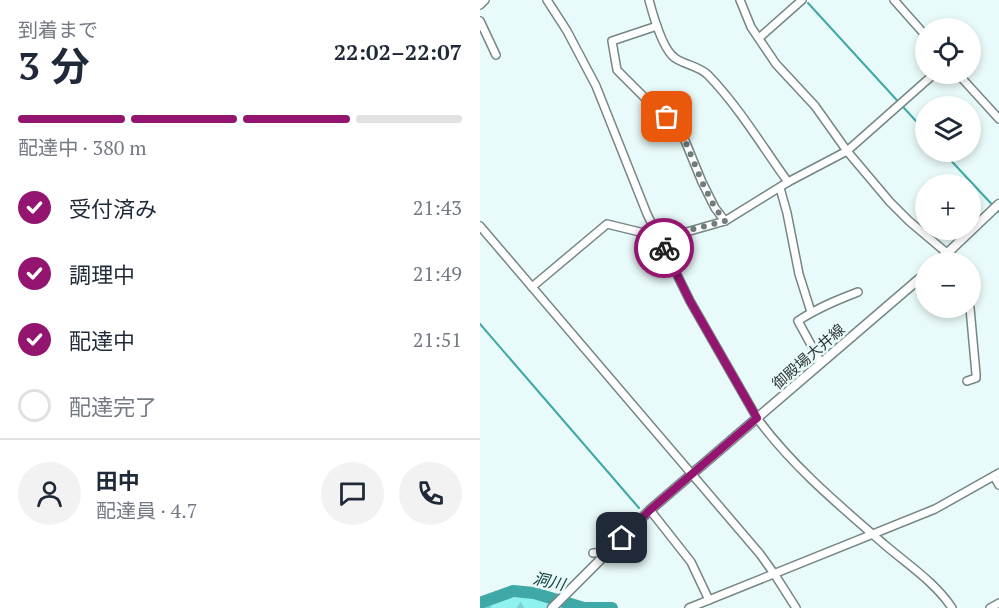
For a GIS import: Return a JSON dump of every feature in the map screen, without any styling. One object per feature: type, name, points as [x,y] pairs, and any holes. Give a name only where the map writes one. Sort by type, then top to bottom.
[{"type":"main road","points":[[950,252],[997,206]]},
{"type":"main road","name":"御殿場大井線","points":[[552,608],[650,510],[915,282]]},
{"type":"street","points":[[480,5],[485,0]]},
{"type":"street","points":[[547,0],[567,31],[596,86],[656,234],[690,301],[757,418],[802,469],[935,587],[952,608]]},
{"type":"street","points":[[649,0],[667,49],[674,58],[706,73],[737,110],[788,182]]},
{"type":"street","points":[[740,0],[746,18],[776,64],[814,106],[846,151],[909,221],[946,252]]},
{"type":"street","points":[[759,38],[802,0]]},
{"type":"street","points":[[894,0],[915,24]]},
{"type":"street","points":[[480,21],[496,55]]},
{"type":"street","points":[[657,26],[612,41],[617,70],[654,106],[679,126],[702,182],[715,208],[725,221]]},
{"type":"street","points":[[532,287],[607,224],[656,234],[682,232],[725,221],[788,182],[846,151],[923,84]]},
{"type":"street","points":[[967,84],[999,119]]},
{"type":"street","points":[[780,188],[799,274],[811,312]]},
{"type":"street","points":[[480,226],[760,554],[796,608]]},
{"type":"street","points":[[821,363],[798,321],[811,312],[858,292]]},
{"type":"street","points":[[967,381],[976,378],[971,318]]},
{"type":"street","points":[[689,608],[935,509],[997,474],[999,485]]},
{"type":"street","points":[[650,510],[691,562],[709,600]]},
{"type":"street","points":[[593,553],[609,552]]},
{"type":"street","points":[[990,608],[999,603]]},
{"type":"green space","points":[[529,597],[569,608],[480,608],[506,598]]},
{"type":"waterway","points":[[808,3],[915,120]]},
{"type":"waterway","points":[[952,162],[999,212]]},
{"type":"waterway","points":[[480,324],[639,508]]},
{"type":"waterway","name":"洞川","points":[[480,603],[513,591],[534,593],[584,608],[612,608]]},
{"type":"way so far","points":[[664,248],[656,234],[682,232],[725,221],[715,208],[702,182],[679,126],[667,117]]},
{"type":"route","points":[[622,538],[650,510],[757,418],[690,301],[664,248]]}]
